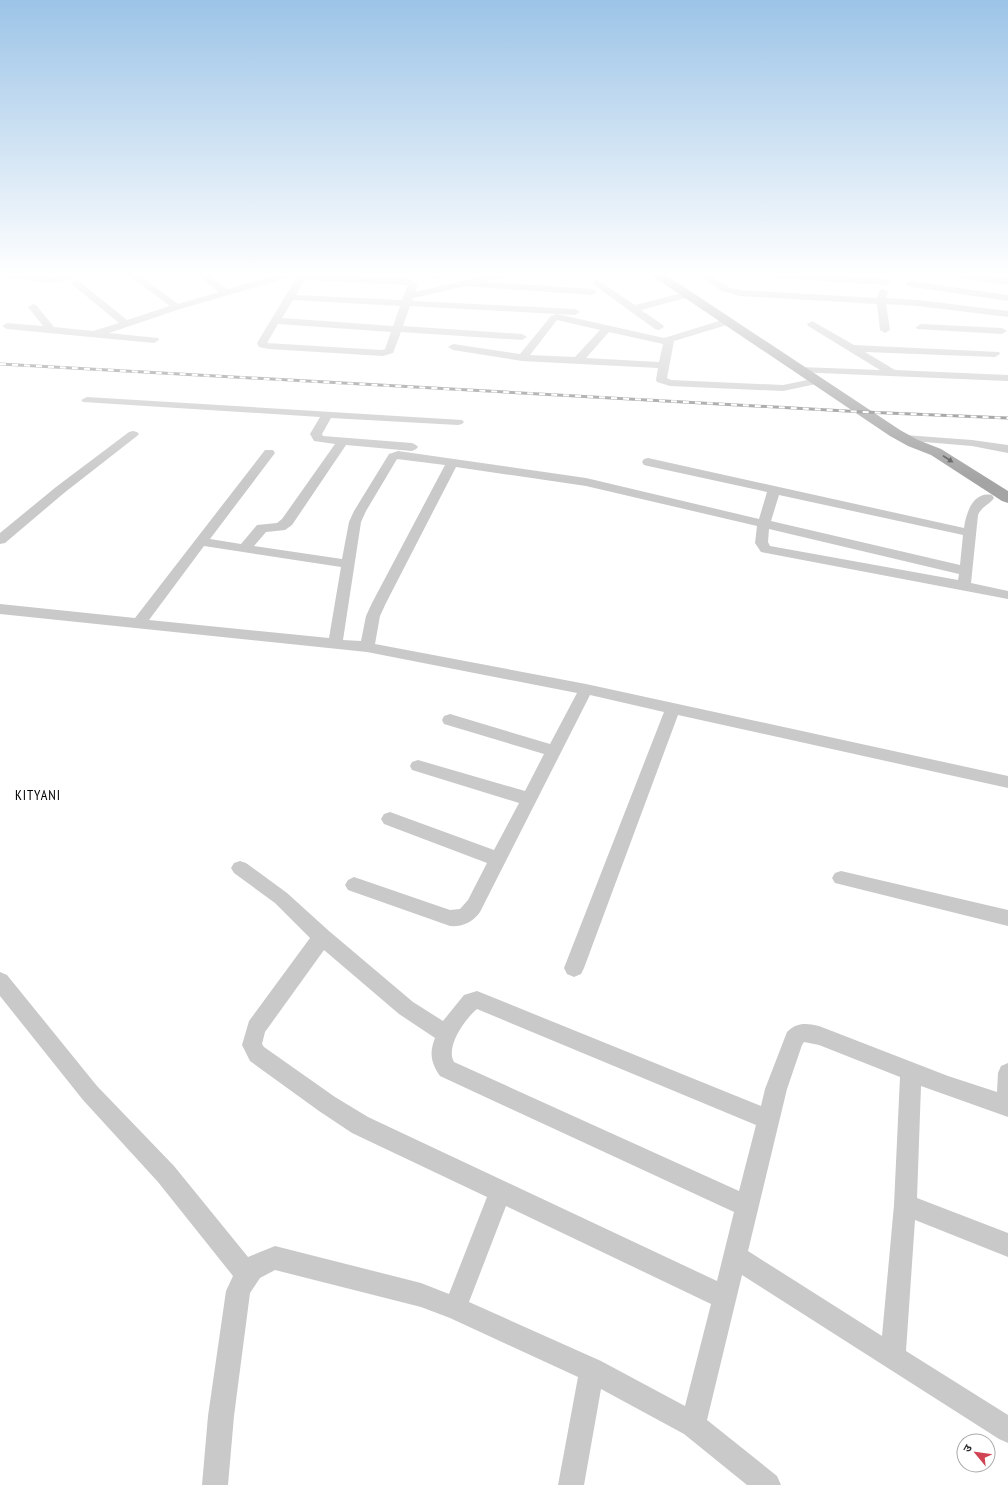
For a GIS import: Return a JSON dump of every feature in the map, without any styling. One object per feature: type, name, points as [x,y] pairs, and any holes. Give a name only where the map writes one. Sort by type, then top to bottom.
[{"type":"main road","points":[[757,342],[888,427],[909,440],[936,452],[1008,498]]},
{"type":"main road","points":[[909,440],[920,455],[1008,511]]},
{"type":"street","points":[[262,342],[266,346],[383,353],[390,350],[393,342]]},
{"type":"street","points":[[522,358],[535,342]]},
{"type":"street","points":[[578,360],[594,342]]},
{"type":"street","points":[[667,342],[661,380],[670,383],[784,388],[817,381]]},
{"type":"street","points":[[842,342],[898,373]]},
{"type":"street","points":[[926,342],[929,351]]},
{"type":"street","points":[[956,342],[960,352]]},
{"type":"street","points":[[852,348],[960,352],[982,342]]},
{"type":"street","points":[[988,377],[998,342]]},
{"type":"street","points":[[453,347],[522,358],[663,365]]},
{"type":"street","points":[[894,350],[898,373]]},
{"type":"street","points":[[913,351],[921,374]]},
{"type":"street","points":[[800,370],[1008,378]]},
{"type":"street","points":[[87,400],[458,422]]},
{"type":"street","points":[[327,414],[316,434],[316,437],[322,440],[444,450]]},
{"type":"street","points":[[0,540],[60,490],[133,434]]},
{"type":"street","points":[[909,440],[972,444],[1008,449]]},
{"type":"street","points":[[245,548],[262,528],[280,527],[287,522],[343,442]]},
{"type":"street","points":[[139,623],[269,453]]},
{"type":"street","points":[[335,643],[355,522],[394,458],[402,455],[586,482],[966,571]]},
{"type":"street","points":[[367,647],[373,616],[379,603],[453,462]]},
{"type":"street","points":[[648,462],[970,532]]},
{"type":"street","points":[[774,490],[764,524],[761,542],[762,546],[773,551],[1008,595]]},
{"type":"street","points":[[965,586],[974,507],[978,503],[988,498]]},
{"type":"street","points":[[202,542],[347,564]]},
{"type":"street","points":[[0,609],[367,647],[586,689],[1008,782]]},
{"type":"street","points":[[354,885],[450,918],[460,919],[466,917],[474,906],[586,689]]},
{"type":"street","points":[[574,968],[673,708]]},
{"type":"street","points":[[450,720],[554,751]]},
{"type":"street","points":[[418,766],[529,799]]},
{"type":"street","points":[[390,819],[498,859]]},
{"type":"street","points":[[240,868],[281,898],[322,936],[406,1008],[447,1035]]},
{"type":"street","points":[[841,878],[1008,918]]},
{"type":"street","points":[[322,936],[256,1028],[252,1045],[257,1054],[327,1104],[360,1125],[723,1297]]},
{"type":"street","points":[[0,981],[90,1093],[166,1174],[247,1274]]},
{"type":"street","points":[[748,1207],[447,1069],[442,1064],[440,1049],[447,1035],[467,1005],[471,1001],[477,1000],[768,1119]]},
{"type":"street","points":[[693,1425],[723,1297],[748,1207],[768,1119],[776,1089],[794,1039],[800,1033],[809,1033],[819,1036],[911,1072],[1008,1106],[1008,1073]]},
{"type":"street","points":[[893,1357],[905,1205],[911,1072]]},
{"type":"street","points":[[455,1308],[501,1191]]},
{"type":"street","points":[[905,1205],[1008,1245]]},
{"type":"street","points":[[735,1257],[1008,1430]]},
{"type":"street","points":[[215,1485],[221,1416],[238,1291],[247,1274],[258,1263],[275,1258],[421,1295],[455,1308],[592,1370],[693,1425],[768,1485]]},
{"type":"street","points":[[571,1485],[592,1370]]},
{"type":"railway","points":[[0,364],[864,412],[1008,418]]},
{"type":"district","name":"KITYANI","points":[[38,795]]}]
